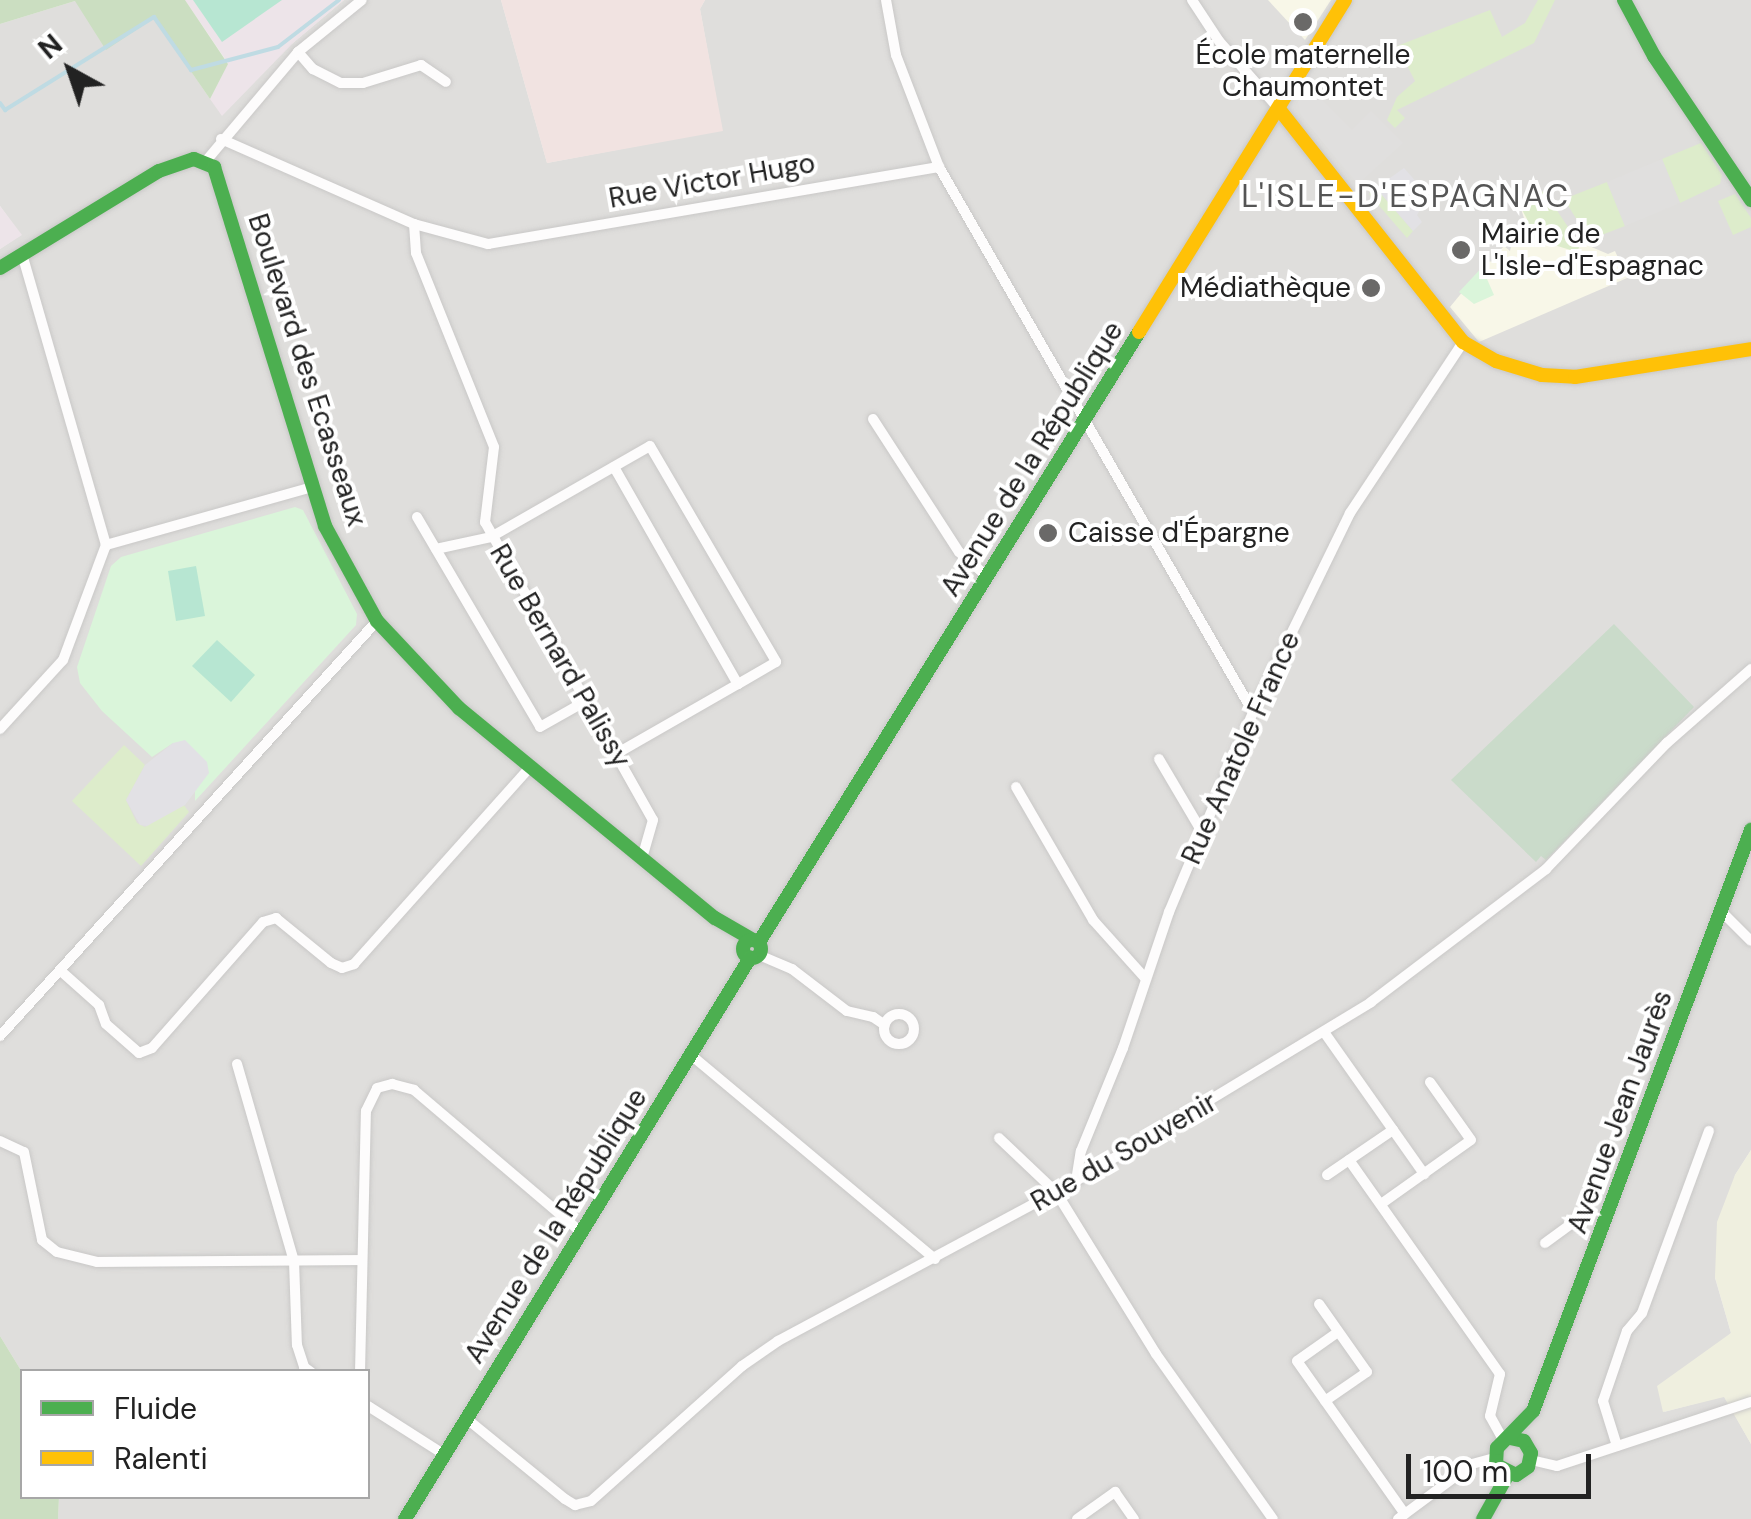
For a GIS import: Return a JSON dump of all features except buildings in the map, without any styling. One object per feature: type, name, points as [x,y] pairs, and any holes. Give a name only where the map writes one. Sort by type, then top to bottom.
[{"type":"main road","name":"Avenue de la République","points":[[405,1519],[753,950],[1345,0]]},
{"type":"main road","points":[[1624,0],[1660,64],[1751,200]]},
{"type":"main road","points":[[1278,109],[1464,342],[1519,370],[1576,377],[1751,348]]},
{"type":"main road","points":[[0,268],[160,172],[187,160],[206,161]]},
{"type":"main road","name":"Boulevard des Ecasseaux","points":[[206,161],[219,175],[325,526],[377,621],[423,674],[529,768],[753,950]]},
{"type":"main road","name":"Avenue Jean Jaurès","points":[[1530,1453],[1533,1410],[1751,830]]},
{"type":"main road","name":"Avenue Jean Jaurès","points":[[1494,1458],[1533,1410]]},
{"type":"main road","points":[[1507,1439],[1530,1453],[1523,1472],[1508,1474]]},
{"type":"main road","points":[[1494,1458],[1508,1474]]},
{"type":"main road","points":[[1483,1519],[1508,1474]]},
{"type":"street","points":[[206,161],[298,52],[362,0]]},
{"type":"street","points":[[886,0],[896,56],[939,167],[1253,712]]},
{"type":"street","points":[[1192,0],[1219,41],[1278,109]]},
{"type":"street","points":[[298,52],[312,69],[341,83],[364,83],[422,65],[446,82]]},
{"type":"street","name":"Rue Victor Hugo","points":[[222,138],[414,224],[473,243],[496,243],[939,167]]},
{"type":"street","name":"Rue Bernard Palissy","points":[[414,224],[420,264],[494,447],[485,522],[653,820],[642,858]]},
{"type":"street","points":[[0,729],[63,660],[106,545],[22,254]]},
{"type":"street","name":"Rue Anatole France","points":[[1076,1180],[1080,1151],[1123,1048],[1145,978],[1253,712],[1350,514],[1464,342]]},
{"type":"street","points":[[874,419],[959,552],[988,577]]},
{"type":"street","points":[[436,549],[491,538],[650,446],[776,662],[616,754]]},
{"type":"street","points":[[614,467],[738,684]]},
{"type":"street","points":[[106,545],[312,487]]},
{"type":"street","points":[[417,517],[540,727],[586,701]]},
{"type":"street","points":[[0,1036],[377,621]]},
{"type":"street","name":"Rue du Souvenir","points":[[467,1419],[584,1511],[742,1366],[778,1341],[1056,1192],[1324,1032],[1546,870],[1667,743],[1751,670]]},
{"type":"street","points":[[1158,759],[1202,832]]},
{"type":"street","points":[[62,972],[98,1005],[106,1024],[139,1053],[152,1048],[263,922],[276,918],[331,963],[342,968],[354,964],[529,768]]},
{"type":"street","points":[[1016,788],[1093,920],[1145,978]]},
{"type":"street","points":[[1721,911],[1751,941]]},
{"type":"street","points":[[753,950],[792,968],[846,1011],[873,1017],[885,1025]]},
{"type":"street","points":[[1324,1032],[1424,1174]]},
{"type":"street","points":[[691,1054],[935,1259]]},
{"type":"street","points":[[236,1064],[294,1260],[296,1345],[307,1369]]},
{"type":"street","points":[[1381,1204],[1471,1140],[1430,1082]]},
{"type":"street","points":[[360,1369],[366,1111],[373,1094],[384,1086],[414,1090],[581,1232]]},
{"type":"street","points":[[1327,1176],[1392,1130]]},
{"type":"street","points":[[1617,1446],[1603,1401],[1627,1331],[1642,1312],[1709,1130]]},
{"type":"street","points":[[999,1138],[1056,1192],[1156,1354],[1273,1519]]},
{"type":"street","points":[[0,1141],[24,1152],[42,1240],[57,1252],[96,1262],[361,1260]]},
{"type":"street","points":[[1349,1160],[1500,1374],[1490,1416],[1507,1439]]},
{"type":"street","points":[[1545,1243],[1586,1213]]},
{"type":"street","points":[[1319,1304],[1367,1372],[1326,1401]]},
{"type":"street","points":[[1338,1332],[1298,1361],[1401,1516],[1472,1464],[1494,1458]]},
{"type":"street","points":[[1530,1453],[1556,1466],[1751,1402]]},
{"type":"street","points":[[370,1407],[445,1455]]},
{"type":"street","points":[[1076,1519],[1115,1492],[1134,1519]]},
{"type":"shaded area","points":[[185,0],[344,0],[293,43],[222,116],[210,99],[228,63]]},
{"type":"shaded area","points":[[344,0],[501,0],[547,163],[722,130],[700,9],[705,0],[1751,0],[1751,1150],[1735,1175],[1715,1278],[1731,1333],[1664,1412],[1724,1396],[1751,1444],[1751,1519],[58,1519],[59,1499],[370,1499],[370,1369],[20,1369],[0,1336],[0,249],[21,235],[0,206],[0,24],[75,1],[154,17],[210,99],[293,43]]},
{"type":"shaded area","points":[[501,0],[705,0],[700,9],[723,131],[547,163]]},
{"type":"shaded area","name":"École maternelle Chaumontet","points":[[1268,0],[1331,0],[1305,40]]},
{"type":"shaded area","points":[[1308,86],[1352,130],[1371,111],[1403,143],[1358,184],[1301,116],[1298,102]]},
{"type":"shaded area","points":[[1662,159],[1680,203],[1625,226],[1607,182]]},
{"type":"shaded area","points":[[1404,168],[1426,193],[1440,180],[1444,183],[1424,203],[1417,215],[1422,222],[1413,231],[1376,188]]},
{"type":"shaded area","points":[[1544,191],[1575,240],[1608,254],[1615,251],[1625,273],[1632,270],[1634,275],[1479,342],[1450,307],[1487,262],[1495,261],[1493,258],[1504,246],[1510,251],[1513,238],[1526,224],[1520,206]]},
{"type":"shaded area","points":[[0,206],[22,235],[0,249]]},
{"type":"shaded area","points":[[185,740],[207,762],[209,773],[185,805],[147,826],[140,825],[126,800],[145,765],[173,743]]},
{"type":"green space","points":[[0,0],[185,0],[228,64],[210,99],[154,18],[106,50],[75,1],[0,24]]},
{"type":"green space","points":[[193,0],[282,0],[222,42]]},
{"type":"green space","points":[[1538,0],[1555,0],[1534,43],[1397,110],[1405,118],[1395,128],[1387,120],[1397,97],[1415,81],[1397,46],[1490,10],[1502,37],[1525,23]]},
{"type":"green space","points":[[1701,143],[1722,175],[1720,184],[1680,203],[1662,159]]},
{"type":"green space","points":[[1607,182],[1625,226],[1599,236],[1585,233],[1564,199]]},
{"type":"green space","points":[[1376,188],[1413,231],[1407,238],[1369,194]]},
{"type":"green space","points":[[1544,191],[1580,245],[1577,252],[1518,234],[1527,219],[1520,206]]},
{"type":"green space","points":[[1735,194],[1751,218],[1751,227],[1733,235],[1718,201]]},
{"type":"green space","points":[[1487,262],[1487,279],[1494,295],[1474,304],[1459,292]]},
{"type":"green space","points":[[295,507],[303,510],[357,614],[356,625],[195,801],[195,790],[208,773],[173,743],[152,757],[102,711],[80,683],[77,667],[111,566],[121,557]]},
{"type":"green space","points":[[196,566],[205,616],[176,621],[168,571]]},
{"type":"green space","points":[[1614,624],[1694,707],[1546,860],[1541,856],[1536,862],[1451,780]]},
{"type":"green space","points":[[217,640],[255,675],[231,702],[192,666]]},
{"type":"green space","points":[[124,745],[145,765],[126,800],[137,823],[145,827],[183,804],[189,812],[141,866],[72,801]]},
{"type":"green space","points":[[1751,1150],[1751,1444],[1724,1397],[1663,1412],[1657,1386],[1731,1333],[1715,1277],[1717,1222],[1735,1175]]},
{"type":"green space","points":[[0,1336],[20,1369],[20,1499],[59,1499],[58,1519],[0,1519]]},
{"type":"waterway","points":[[0,103],[5,110],[154,17],[191,70],[278,47],[339,0]]},
{"type":"traffic: fast","points":[[1624,0],[1654,56],[1751,200]]},
{"type":"traffic: fast","points":[[0,268],[159,171],[194,159],[214,167],[325,526],[377,621],[459,708],[715,918],[753,940]]},
{"type":"traffic: fast","points":[[759,942],[1139,332]]},
{"type":"traffic: fast","points":[[1510,1438],[1524,1441],[1531,1453],[1528,1467],[1516,1475],[1496,1465],[1497,1448],[1533,1411],[1751,830]]},
{"type":"traffic: fast","points":[[752,940],[759,942],[761,949],[759,956],[752,958],[745,956],[743,949],[745,942],[752,940]]},
{"type":"traffic: fast","points":[[405,1519],[750,958]]},
{"type":"traffic: fast","points":[[1483,1519],[1508,1474]]},
{"type":"traffic: slow","points":[[1139,332],[1345,0]]},
{"type":"traffic: slow","points":[[1279,109],[1463,342],[1496,361],[1542,375],[1575,377],[1751,349]]},
{"type":"place","name":"École maternelle Chaumontet","points":[[1303,22]]},
{"type":"place","name":"Mairie de L'Isle-d'Espagnac","points":[[1461,250]]},
{"type":"place","name":"Médiathèque","points":[[1371,288]]},
{"type":"place","name":"Caisse d'Épargne","points":[[1048,533]]},
{"type":"district","name":"L'ISLE-D'ESPAGNAC","points":[[1406,196]]}]
